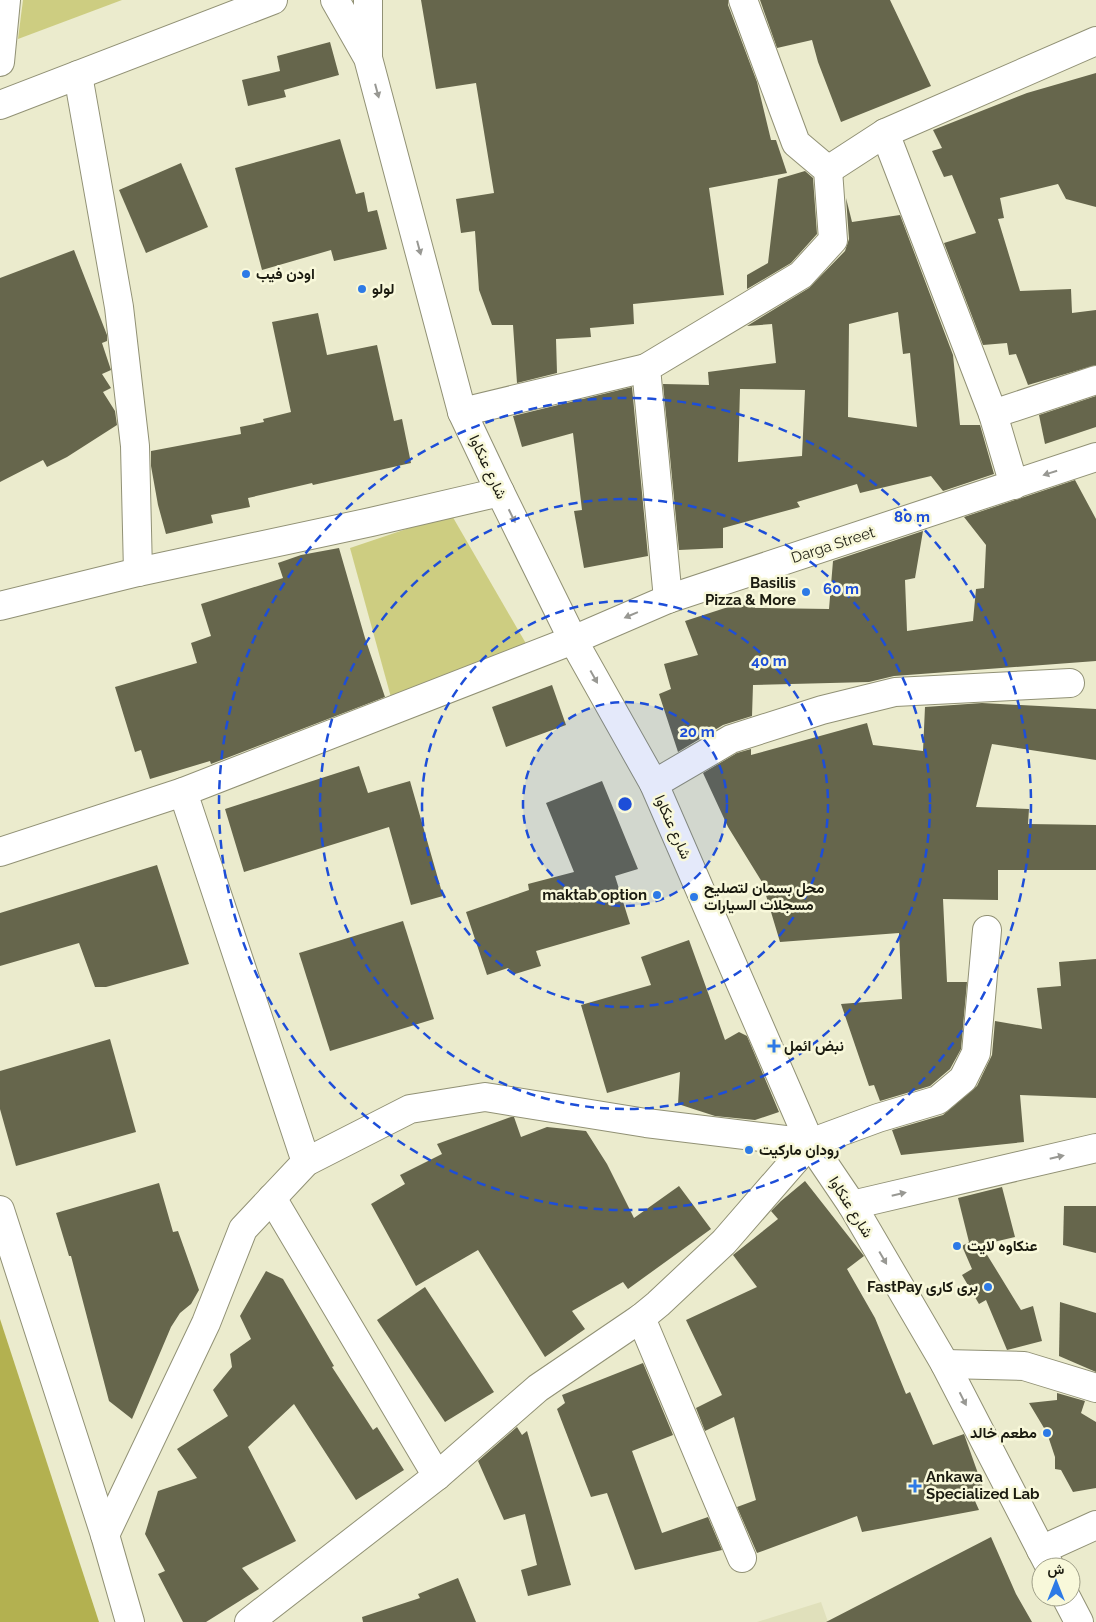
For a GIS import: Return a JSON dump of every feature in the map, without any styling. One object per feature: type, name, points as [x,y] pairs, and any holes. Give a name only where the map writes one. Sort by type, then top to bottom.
[{"type":"street","points":[[0,62],[6,0]]},
{"type":"street","points":[[0,104],[273,0]]},
{"type":"street","name":"شارع عنكاوا","points":[[335,0],[368,58],[462,412],[573,640],[654,784],[810,1143],[852,1205],[945,1364],[1045,1557]]},
{"type":"street","name":"شارع عنكاوا","points":[[368,0],[368,58]]},
{"type":"street","points":[[462,412],[646,368],[801,275],[833,240],[828,170],[796,144],[743,0]]},
{"type":"street","points":[[828,170],[885,133],[1096,41]]},
{"type":"street","points":[[78,75],[119,307],[135,446],[138,572]]},
{"type":"street","points":[[885,133],[993,414],[1014,485]]},
{"type":"street","points":[[646,368],[668,599]]},
{"type":"street","points":[[993,414],[1096,380]]},
{"type":"street","name":"Darga Street","points":[[0,852],[184,792],[573,640],[668,599],[1096,457]]},
{"type":"street","points":[[0,606],[138,572],[500,492]]},
{"type":"street","points":[[654,784],[731,739],[822,710],[895,692],[1070,683]]},
{"type":"street","points":[[184,792],[306,1162]]},
{"type":"street","points":[[106,1535],[206,1323],[243,1230],[306,1162],[410,1109],[485,1096],[646,1123],[810,1143],[878,1118],[938,1100],[963,1079],[976,1053],[987,930]]},
{"type":"street","points":[[249,1622],[437,1476],[538,1388],[641,1318],[724,1242],[810,1143]]},
{"type":"street","points":[[852,1205],[1096,1148]]},
{"type":"street","points":[[272,1198],[437,1476]]},
{"type":"street","points":[[0,1210],[106,1535],[130,1622]]},
{"type":"street","points":[[641,1318],[742,1558]]},
{"type":"street","points":[[945,1364],[1024,1366],[1096,1388]]},
{"type":"street","points":[[1048,1557],[1096,1525]]},
{"type":"street","points":[[1071,1607],[1079,1622]]},
{"type":"shaded area","points":[[23,0],[122,0],[18,39]]},
{"type":"shaded area","points":[[451,514],[528,647],[392,701],[350,548]]},
{"type":"shaded area","points":[[0,1319],[99,1622],[0,1622]]},
{"type":"shaded area","points":[[821,1602],[828,1622],[757,1622]]},
{"type":"building","points":[[421,0],[728,0],[728,5],[757,82],[771,140],[776,140],[787,173],[709,188],[724,295],[633,304],[634,324],[590,328],[591,337],[556,339],[557,373],[517,383],[513,325],[492,325],[479,290],[475,231],[461,233],[456,199],[494,193],[476,83],[436,89]]},
{"type":"building","points":[[760,0],[890,0],[931,86],[841,122],[818,62],[812,40],[777,48]]},
{"type":"building","points":[[330,42],[339,75],[284,90],[286,97],[248,106],[242,80],[280,71],[277,56]]},
{"type":"building","points":[[1096,73],[1096,207],[1066,199],[1058,184],[1000,198],[1004,218],[998,219],[1020,291],[1071,289],[1072,313],[1096,310],[1096,365],[1028,385],[1016,354],[1009,355],[1007,343],[983,345],[944,243],[976,233],[952,175],[944,177],[932,151],[942,148],[933,130],[1027,93]]},
{"type":"building","points":[[340,139],[356,194],[364,192],[368,212],[377,210],[387,249],[334,261],[331,250],[262,270],[235,168]]},
{"type":"building","points":[[181,163],[208,227],[146,253],[119,190]]},
{"type":"building","points":[[805,171],[813,178],[817,234],[791,263],[747,289],[747,275],[768,263],[778,179]]},
{"type":"building","points":[[846,198],[852,222],[900,215],[953,355],[960,425],[980,425],[994,474],[943,491],[931,476],[860,493],[857,484],[797,502],[800,507],[723,528],[723,548],[679,550],[663,384],[709,385],[708,372],[776,363],[772,324],[747,326],[809,288],[845,251],[849,239]],"holes":[[[898,312],[903,354],[910,353],[917,427],[848,417],[849,324]],[[740,389],[805,390],[802,456],[738,462]]]},
{"type":"building","points":[[74,250],[107,335],[107,341],[102,343],[111,370],[102,374],[111,388],[103,392],[115,411],[117,425],[67,457],[47,467],[43,460],[0,482],[0,278]]},
{"type":"building","points":[[318,313],[327,355],[377,345],[394,421],[402,419],[411,463],[248,498],[250,507],[211,515],[213,523],[166,534],[158,505],[151,466],[151,451],[241,434],[240,427],[264,422],[263,419],[291,412],[272,322]]},
{"type":"building","points":[[632,387],[648,556],[584,568],[574,511],[582,510],[573,433],[522,447],[513,416]]},
{"type":"building","points":[[1096,396],[1096,427],[1045,444],[1039,415]]},
{"type":"building","points":[[1075,480],[1096,519],[1096,661],[894,676],[869,682],[753,685],[752,716],[723,725],[678,752],[659,694],[671,689],[664,664],[698,655],[685,621],[756,598],[755,608],[829,609],[833,561],[923,531],[915,578],[905,580],[907,631],[973,621],[976,589],[984,588],[986,545],[964,517]]},
{"type":"building","points":[[339,548],[365,638],[385,697],[211,764],[210,761],[150,779],[141,750],[135,752],[115,687],[197,663],[191,643],[211,636],[201,604],[283,578],[278,563],[301,555]]},
{"type":"building","points":[[552,685],[566,725],[506,747],[492,707]]},
{"type":"building","points":[[982,703],[1096,709],[1096,760],[992,744],[976,807],[1029,809],[1028,824],[1096,825],[1096,870],[998,870],[998,900],[943,899],[947,982],[967,982],[961,1049],[950,1069],[930,1086],[880,1101],[874,1085],[869,1086],[841,1004],[902,999],[899,933],[780,942],[762,882],[728,827],[703,773],[737,753],[751,749],[751,755],[867,723],[873,745],[923,751],[925,707]]},
{"type":"building","points":[[359,766],[368,793],[410,781],[443,896],[411,905],[389,827],[244,872],[225,809]]},
{"type":"building","points":[[602,781],[638,869],[615,876],[630,924],[536,951],[541,966],[515,974],[508,968],[487,975],[466,912],[529,890],[528,884],[574,872],[546,803]]},
{"type":"building","points":[[157,865],[189,964],[106,987],[95,987],[79,943],[0,966],[0,913]]},
{"type":"building","points":[[403,921],[434,1019],[330,1051],[299,953]]},
{"type":"building","points":[[689,940],[725,1040],[739,1032],[747,1036],[779,1112],[755,1120],[715,1116],[678,1104],[680,1072],[607,1093],[581,1005],[651,985],[641,957]]},
{"type":"building","points":[[1096,959],[1096,1098],[1020,1095],[1024,1142],[901,1155],[892,1130],[943,1115],[977,1086],[992,1055],[995,1021],[1042,1029],[1037,988],[1061,986],[1059,962]]},
{"type":"building","points":[[110,1039],[136,1132],[16,1166],[0,1109],[0,1071]]},
{"type":"building","points":[[514,1117],[521,1137],[547,1127],[586,1131],[607,1164],[634,1218],[679,1186],[711,1229],[628,1289],[623,1282],[572,1311],[585,1329],[545,1357],[478,1250],[416,1286],[371,1204],[405,1184],[400,1175],[442,1154],[437,1144]]},
{"type":"building","points":[[805,1181],[864,1256],[847,1269],[875,1318],[906,1394],[910,1392],[933,1445],[964,1434],[986,1496],[975,1501],[979,1510],[862,1532],[857,1516],[757,1553],[737,1507],[756,1500],[734,1417],[705,1431],[696,1408],[722,1395],[686,1320],[757,1287],[733,1255],[778,1219],[771,1211]]},
{"type":"building","points":[[159,1183],[173,1232],[178,1231],[199,1290],[191,1304],[180,1313],[171,1327],[132,1419],[109,1401],[71,1256],[69,1256],[56,1213]]},
{"type":"building","points":[[1002,1187],[1015,1237],[981,1245],[1021,1310],[1033,1306],[1042,1341],[1007,1350],[986,1300],[979,1304],[962,1275],[972,1269],[962,1246],[969,1242],[958,1198]]},
{"type":"building","points":[[1064,1206],[1096,1206],[1096,1253],[1063,1245]]},
{"type":"building","points":[[266,1271],[283,1279],[334,1366],[332,1367],[373,1430],[377,1427],[404,1470],[356,1500],[294,1404],[248,1447],[296,1541],[242,1568],[259,1589],[206,1622],[183,1622],[158,1574],[165,1571],[145,1534],[158,1491],[197,1478],[177,1449],[228,1416],[213,1390],[232,1367],[230,1354],[251,1339],[240,1316]]},
{"type":"building","points":[[425,1287],[494,1392],[445,1422],[377,1320]]},
{"type":"building","points":[[1060,1302],[1096,1313],[1096,1372],[1059,1356]]},
{"type":"building","points":[[643,1363],[673,1435],[632,1451],[662,1533],[708,1517],[722,1550],[635,1570],[607,1493],[591,1497],[557,1409],[565,1403],[562,1395]]},
{"type":"building","points":[[1057,1393],[1085,1401],[1081,1413],[1096,1422],[1096,1488],[1073,1492],[1061,1470],[1055,1469],[1055,1457],[1047,1433],[1029,1403],[1057,1400]]},
{"type":"building","points":[[517,1427],[522,1435],[527,1431],[571,1585],[528,1596],[521,1570],[537,1565],[525,1514],[504,1520],[478,1461]]},
{"type":"building","points":[[991,1537],[1016,1594],[1032,1622],[826,1622]]},
{"type":"building","points":[[458,1578],[476,1622],[363,1622],[362,1617],[420,1598],[418,1594]]},
{"type":"place","name":"اودن فيب","points":[[246,274]]},
{"type":"place","name":"لولو","points":[[362,289]]},
{"type":"place","name":"Basilis Pizza & More","points":[[806,592]]},
{"type":"place","name":"maktab option","points":[[657,895]]},
{"type":"place","name":"محل بسمان لتصليح مسجلات السيارات","points":[[694,897]]},
{"type":"place","name":"نبض ائمل","points":[[774,1046]]},
{"type":"place","name":"رودان ماركيت","points":[[749,1150]]},
{"type":"place","name":"عنكاوه لايت","points":[[957,1246]]},
{"type":"place","name":"FastPay بری كاری","points":[[988,1287]]},
{"type":"place","name":"مطعم خالد","points":[[1047,1433]]},
{"type":"place","name":"Ankawa Specialized Lab","points":[[915,1486]]}]
